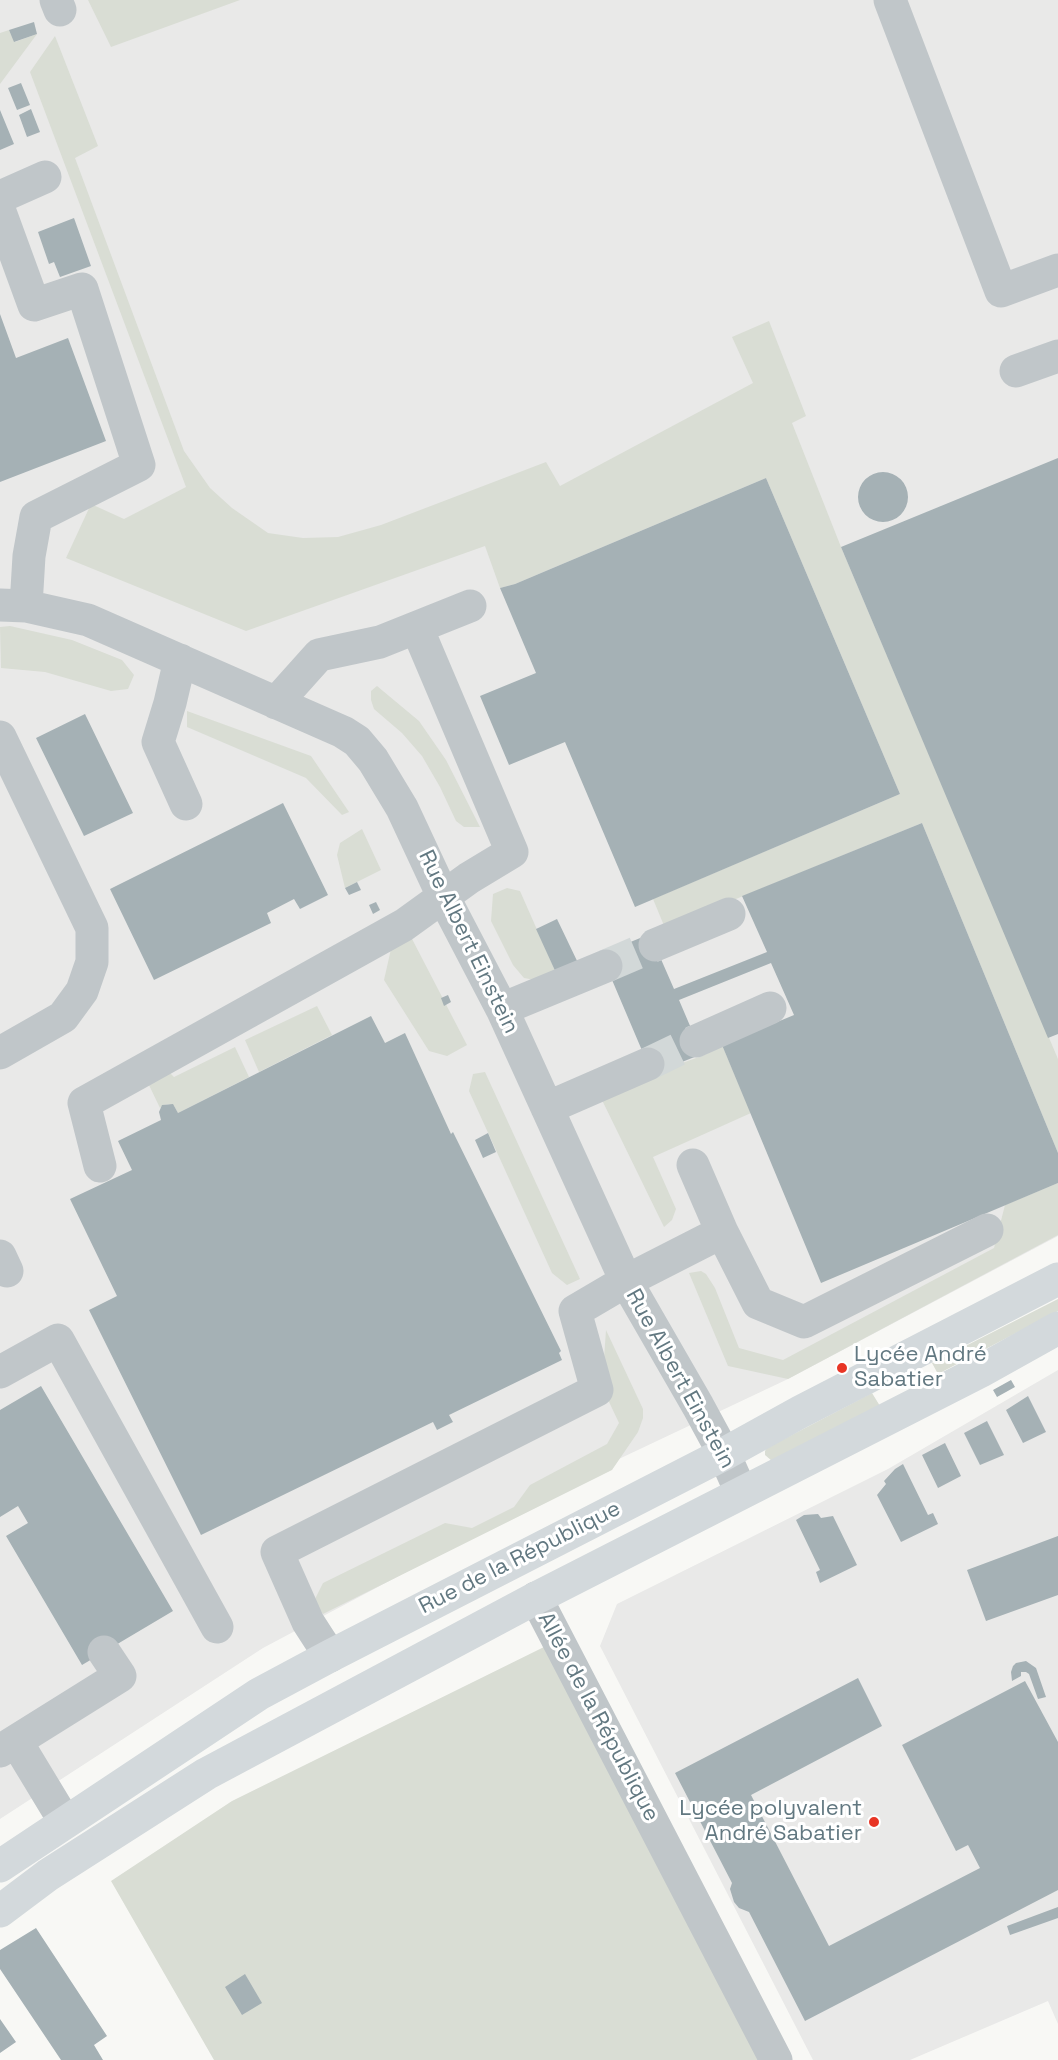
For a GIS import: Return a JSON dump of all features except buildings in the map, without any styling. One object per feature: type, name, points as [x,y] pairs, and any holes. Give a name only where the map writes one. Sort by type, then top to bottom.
[{"type":"main road","name":"Rue de la République","points":[[0,1866],[259,1694],[1058,1279]]},
{"type":"main road","name":"Rue de la République","points":[[0,1911],[48,1875],[206,1774],[741,1492],[981,1371],[1058,1328]]},
{"type":"street","points":[[890,0],[1001,291],[1058,270]]},
{"type":"street","points":[[0,197],[45,177]]},
{"type":"street","points":[[0,212],[34,305],[82,289],[140,465],[36,517],[29,556],[13,605]]},
{"type":"street","points":[[1016,371],[1058,356]]},
{"type":"street","name":"Rue Albert Einstein","points":[[13,605],[88,620],[343,732],[357,741],[373,760],[396,797],[443,896],[502,1009],[626,1281],[699,1406],[741,1492]]},
{"type":"street","points":[[276,703],[319,655],[381,642],[470,606]]},
{"type":"street","points":[[100,1166],[84,1103],[404,925],[469,878],[512,852],[417,628]]},
{"type":"street","points":[[180,660],[158,742],[186,804]]},
{"type":"street","points":[[0,737],[92,928],[92,962],[82,991],[63,1017],[0,1053]]},
{"type":"street","points":[[655,945],[729,914]]},
{"type":"street","points":[[502,1009],[606,966]]},
{"type":"street","points":[[696,1041],[770,1008]]},
{"type":"street","points":[[548,1108],[648,1064]]},
{"type":"street","points":[[693,1165],[722,1232],[758,1303],[804,1322],[987,1230]]},
{"type":"street","points":[[330,1656],[308,1622],[278,1552],[597,1390],[575,1311],[626,1281],[722,1232]]},
{"type":"street","points":[[0,1372],[58,1340],[217,1627]]},
{"type":"street","name":"Allée de la République","points":[[536,1599],[776,2060]]},
{"type":"street","points":[[65,1822],[8,1746],[120,1676],[104,1652]]},
{"type":"shaded area","points":[[0,0],[1058,0],[1058,1236],[788,1379],[621,1458],[263,1648],[0,1819]]},
{"type":"shaded area","points":[[88,0],[240,0],[111,47]]},
{"type":"shaded area","points":[[9,30],[15,42],[37,34],[0,84],[0,33]]},
{"type":"shaded area","points":[[55,36],[98,146],[75,158],[184,451],[210,488],[232,508],[268,533],[303,538],[338,537],[381,525],[546,462],[560,486],[753,383],[732,337],[769,321],[806,416],[792,423],[841,547],[1058,1059],[1058,1153],[922,823],[665,928],[653,899],[900,794],[766,478],[515,584],[500,588],[485,546],[246,631],[66,558],[91,504],[124,519],[186,487],[30,72]]},
{"type":"shaded area","points":[[10,626],[72,640],[122,660],[134,675],[128,689],[111,691],[45,672],[1,668],[0,627]]},
{"type":"shaded area","points":[[377,686],[419,721],[446,760],[480,827],[464,827],[456,821],[422,756],[402,733],[374,709],[371,691]]},
{"type":"shaded area","points":[[187,711],[311,756],[349,812],[342,815],[306,778],[187,727]]},
{"type":"shaded area","points":[[362,829],[381,870],[345,888],[337,855],[340,843]]},
{"type":"shaded area","points":[[507,888],[520,891],[557,975],[535,980],[524,978],[513,965],[491,921],[493,894]]},
{"type":"shaded area","points":[[411,937],[467,1045],[447,1056],[429,1051],[384,980],[391,949]]},
{"type":"shaded area","points":[[317,1006],[332,1035],[259,1072],[245,1040]]},
{"type":"shaded area","points":[[722,1045],[751,1113],[653,1157],[676,1209],[672,1220],[664,1227],[600,1096],[707,1054]]},
{"type":"shaded area","points":[[235,1047],[249,1077],[178,1113],[174,1106],[169,1104],[160,1108],[148,1083],[169,1072],[174,1077]]},
{"type":"shaded area","points":[[485,1072],[580,1279],[567,1285],[552,1273],[469,1091],[473,1074]]},
{"type":"shaded area","points":[[1058,1183],[1058,1235],[788,1379],[728,1366],[689,1273],[701,1271],[706,1274],[715,1288],[739,1348],[783,1360],[994,1248],[1005,1205]]},
{"type":"shaded area","points":[[1058,1299],[1058,1311],[938,1374],[932,1363]]},
{"type":"shaded area","points":[[606,1330],[643,1409],[643,1418],[638,1432],[612,1470],[323,1614],[314,1601],[323,1583],[445,1523],[472,1528],[514,1507],[530,1485],[607,1444],[619,1423],[602,1387]]},
{"type":"shaded area","name":"Lycée polyvalent André Sabatier","points":[[1058,1370],[1058,2024],[1048,2001],[910,2060],[813,2060],[600,1646],[617,1604],[888,1469]]},
{"type":"shaded area","points":[[872,1393],[880,1406],[772,1461],[765,1455],[767,1448]]},
{"type":"shaded area","points":[[546,1646],[771,2060],[214,2060],[111,1881],[232,1801]]},
{"type":"tunnel","points":[[606,966],[655,945]]},
{"type":"tunnel","points":[[648,1064],[696,1041]]},
{"type":"place","name":"Lycée André Sabatier","points":[[842,1368]]},
{"type":"place","name":"Lycée polyvalent André Sabatier","points":[[874,1822]]}]
